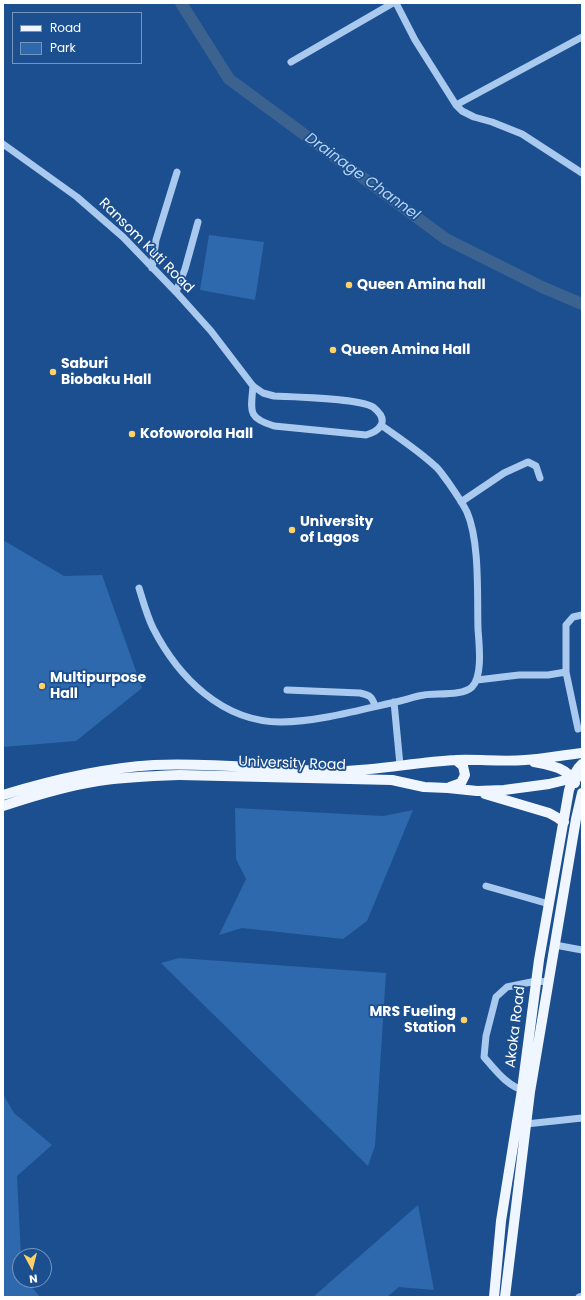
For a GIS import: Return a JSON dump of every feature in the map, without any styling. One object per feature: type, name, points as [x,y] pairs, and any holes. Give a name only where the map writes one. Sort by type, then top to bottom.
[{"type":"main road","name":"University Road","points":[[3,796],[58,780],[91,773],[154,765],[340,771],[376,769],[400,765],[456,760],[525,760],[582,752]]},
{"type":"main road","points":[[448,788],[461,783],[465,775],[463,766],[456,760]]},
{"type":"main road","points":[[505,1297],[526,1124],[526,1091],[549,982],[579,819],[581,796],[577,777],[554,766],[525,760]]},
{"type":"main road","name":"Akoka Road","points":[[494,1297],[501,1221],[526,1091],[536,981],[569,790],[577,777],[577,768],[582,764]]},
{"type":"main road","name":"University Road","points":[[3,806],[57,790],[97,781],[152,776],[180,775],[392,780],[424,787],[477,791],[504,790],[549,784],[577,777]]},
{"type":"main road","points":[[477,791],[549,812],[564,822]]},
{"type":"street","points":[[291,62],[395,3],[415,40],[456,105],[462,111],[474,117],[492,122],[522,134],[582,173]]},
{"type":"street","points":[[456,105],[582,37]]},
{"type":"street","name":"Ransom Kuti Road","points":[[3,144],[77,197],[123,238],[176,292],[211,331],[253,386]]},
{"type":"street","points":[[152,268],[156,240],[177,172]]},
{"type":"street","points":[[176,292],[185,269],[198,222]]},
{"type":"street","points":[[253,386],[263,393],[274,396],[351,401],[367,405],[373,407],[383,419],[381,425],[373,433],[366,435],[274,426],[261,422],[254,416],[251,409],[253,386]]},
{"type":"street","points":[[139,588],[153,627],[169,655],[201,692],[225,708],[254,718],[280,722],[311,719],[424,695],[462,692],[472,688],[477,680],[479,668],[475,551],[472,529],[467,512],[454,490],[436,466],[381,425]]},
{"type":"street","points":[[461,502],[504,473],[528,462],[536,466],[540,478]]},
{"type":"street","points":[[578,729],[566,672],[566,625],[573,618],[582,615]]},
{"type":"street","points":[[477,680],[519,675],[548,675],[566,672]]},
{"type":"street","points":[[287,690],[360,693],[369,695],[373,698],[375,706]]},
{"type":"street","points":[[394,702],[400,765]]},
{"type":"street","points":[[486,886],[549,904]]},
{"type":"street","points":[[555,945],[582,950]]},
{"type":"street","points":[[526,1091],[516,1089],[500,1076],[484,1058],[486,1036],[496,997],[507,987],[536,981],[549,982]]},
{"type":"street","points":[[526,1124],[582,1118]]},
{"type":"green space","points":[[209,235],[264,242],[255,300],[200,290]]},
{"type":"green space","points":[[3,540],[64,576],[102,575],[142,688],[76,741],[3,747]]},
{"type":"green space","points":[[235,808],[383,816],[413,810],[367,921],[343,939],[242,928],[219,935],[246,879],[236,859]]},
{"type":"green space","points":[[179,958],[386,973],[375,1146],[368,1166],[161,963]]},
{"type":"green space","points":[[3,1094],[14,1113],[52,1145],[17,1176],[21,1248],[12,1248],[12,1288],[33,1288],[40,1297],[3,1297]]},
{"type":"green space","points":[[418,1205],[434,1290],[399,1287],[387,1297],[313,1297]]},
{"type":"waterway","name":"Drainage Channel","points":[[181,3],[229,79],[446,239],[542,287],[582,304]]},
{"type":"place","name":"Queen Amina hall","points":[[349,285]]},
{"type":"place","name":"Queen Amina Hall","points":[[333,350]]},
{"type":"place","name":"Saburi Biobaku Hall","points":[[53,372]]},
{"type":"place","name":"Kofoworola Hall","points":[[132,434]]},
{"type":"place","name":"University of Lagos","points":[[292,530]]},
{"type":"place","name":"Multipurpose Hall","points":[[42,686]]},
{"type":"place","name":"MRS Fueling Station","points":[[464,1020]]}]
